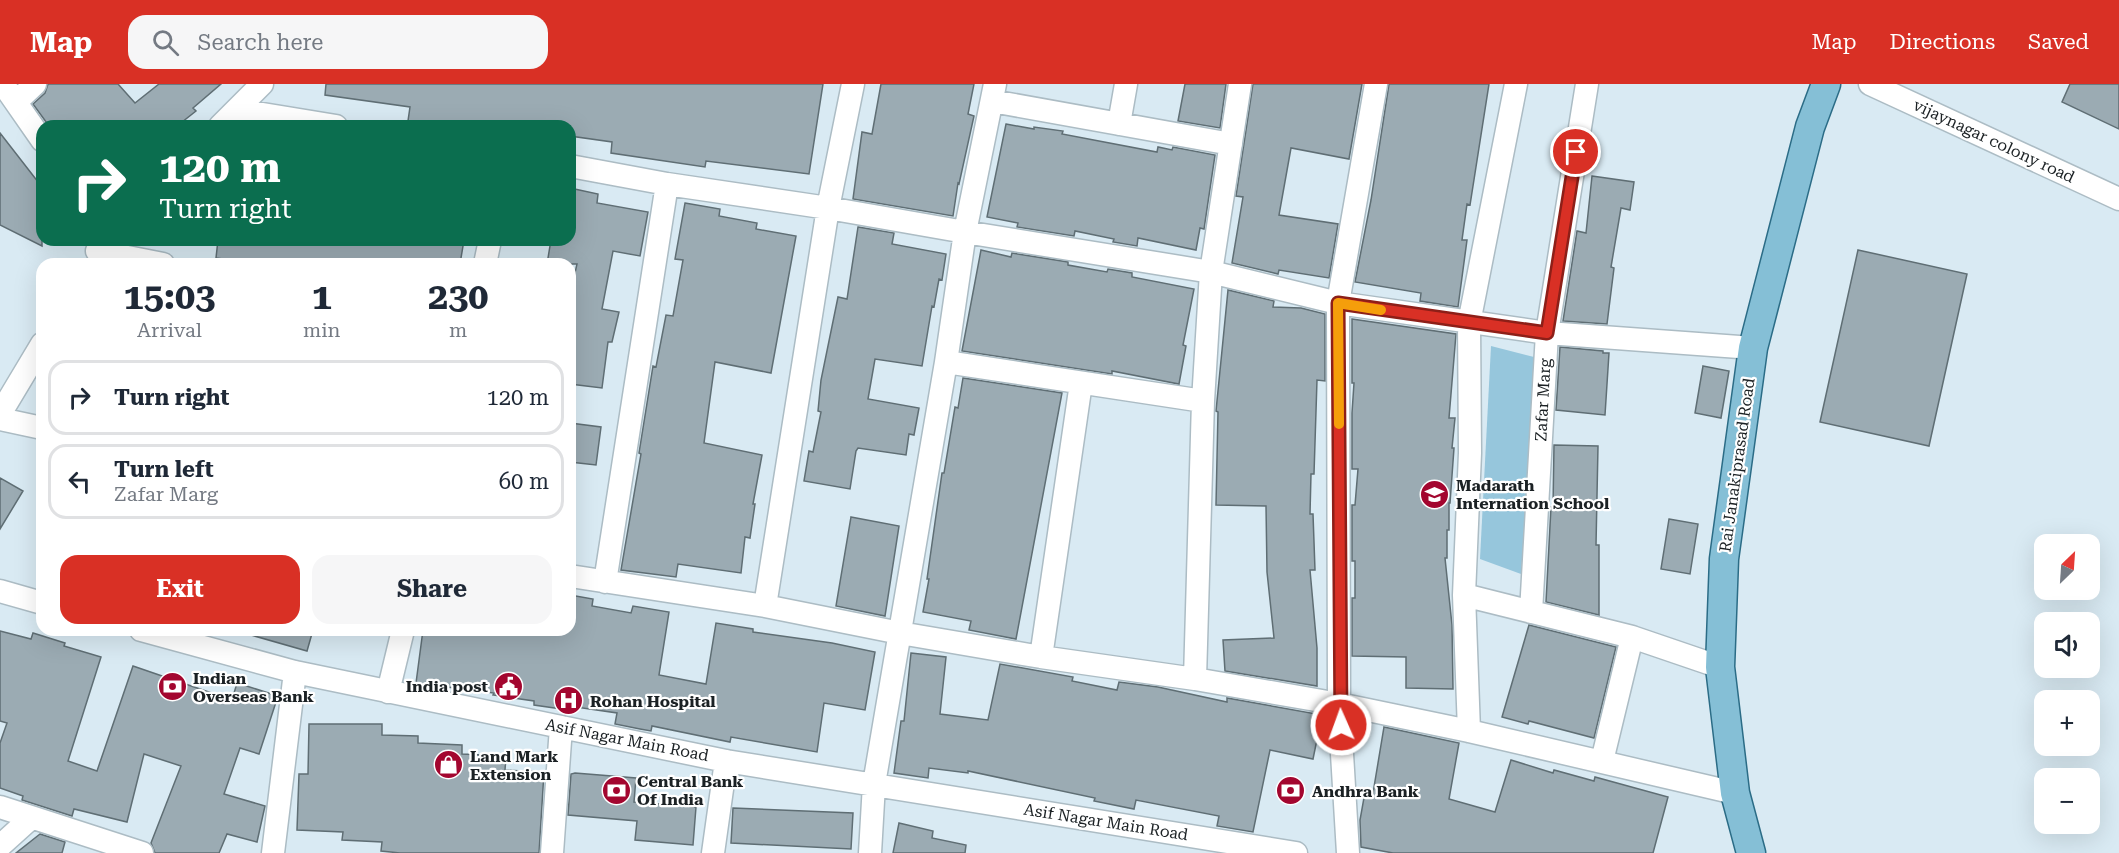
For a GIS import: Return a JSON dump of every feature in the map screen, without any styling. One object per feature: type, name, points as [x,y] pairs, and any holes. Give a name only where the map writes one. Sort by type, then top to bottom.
[{"type":"main road","name":"Rai Janakiprasad Road","points":[[1751,853],[1735,793],[1720,667],[1724,559],[1752,348],[1810,127],[1826,84]]},
{"type":"street","points":[[35,84],[10,93],[36,131]]},
{"type":"street","points":[[226,120],[262,84]]},
{"type":"street","points":[[765,606],[828,208],[853,84]]},
{"type":"street","points":[[1119,124],[1126,84]]},
{"type":"street","points":[[1195,679],[1203,401],[1211,272],[1240,84]]},
{"type":"street","points":[[1348,853],[1340,704],[1338,303],[1376,84]]},
{"type":"street","points":[[1469,730],[1464,595],[1470,453],[1469,323],[1516,84]]},
{"type":"street","name":"Zafar Marg","points":[[1531,612],[1547,333],[1587,84]]},
{"type":"street","name":"vijaynagar colony road","points":[[1870,84],[2119,199]]},
{"type":"street","points":[[870,853],[874,784],[966,232],[993,93],[1119,124],[1231,144]]},
{"type":"street","points":[[237,110],[299,120]]},
{"type":"street","points":[[576,167],[667,184],[828,208],[1211,272],[1338,303],[1547,333],[1752,348]]},
{"type":"street","points":[[605,582],[667,184]]},
{"type":"street","points":[[97,252],[130,258]]},
{"type":"street","points":[[0,414],[8,384],[36,351]]},
{"type":"street","points":[[946,362],[1203,401]]},
{"type":"street","points":[[1041,657],[1082,383]]},
{"type":"street","points":[[0,419],[36,427]]},
{"type":"street","points":[[576,577],[765,606],[900,633],[1041,657],[1195,679],[1340,704],[1469,730],[1735,793]]},
{"type":"street","points":[[0,591],[36,601]]},
{"type":"street","points":[[1464,595],[1632,637],[1720,667]]},
{"type":"street","name":"Asif Nagar Main Road","points":[[163,636],[295,672],[726,760],[1296,853]]},
{"type":"street","points":[[388,692],[402,636]]},
{"type":"street","points":[[1602,761],[1632,637]]},
{"type":"street","points":[[273,853],[295,672]]},
{"type":"street","points":[[552,853],[561,727]]},
{"type":"street","points":[[713,853],[726,760]]},
{"type":"street","points":[[0,807],[142,853]]},
{"type":"street","points":[[0,846],[31,818]]},
{"type":"shaded area","points":[[1491,346],[1538,358],[1521,574],[1480,559]]},
{"type":"building","points":[[48,84],[118,84],[135,103],[159,84],[221,84],[193,108],[196,111],[185,120],[45,120],[33,104],[45,93]]},
{"type":"building","points":[[326,84],[823,84],[809,174],[706,161],[705,167],[611,153],[612,142],[576,137],[576,120],[408,120],[410,107],[325,95]]},
{"type":"building","points":[[881,84],[974,84],[968,114],[974,116],[958,183],[953,216],[853,199],[862,132],[872,134]]},
{"type":"building","points":[[1185,84],[1226,84],[1220,128],[1178,121]]},
{"type":"building","points":[[1253,84],[1362,84],[1349,159],[1291,148],[1279,215],[1338,224],[1329,278],[1279,270],[1278,274],[1232,263],[1243,197],[1236,196]]},
{"type":"building","points":[[1389,84],[1489,84],[1470,205],[1467,204],[1462,240],[1467,240],[1458,307],[1420,301],[1421,293],[1355,282],[1371,200]]},
{"type":"building","points":[[2070,84],[2119,84],[2119,129],[2062,102]]},
{"type":"building","points":[[1006,124],[1063,131],[1062,134],[1157,152],[1158,147],[1172,150],[1173,147],[1215,155],[1204,229],[1200,228],[1196,250],[1138,238],[1137,246],[1075,231],[1074,236],[1017,227],[1018,223],[987,217]]},
{"type":"building","points":[[0,133],[36,179],[36,243],[0,225]]},
{"type":"building","points":[[1592,176],[1634,182],[1630,210],[1621,208],[1611,267],[1614,268],[1607,324],[1563,321],[1577,231],[1586,233]]},
{"type":"building","points":[[576,189],[598,194],[597,203],[648,212],[640,256],[613,251],[602,309],[619,312],[612,342],[608,342],[602,388],[576,385],[576,258],[548,258],[550,246],[576,246]]},
{"type":"building","points":[[685,203],[720,209],[719,216],[757,223],[756,229],[796,236],[771,373],[715,362],[704,443],[762,455],[753,504],[755,504],[750,538],[745,537],[741,573],[678,564],[676,577],[621,570],[653,366],[656,367],[666,315],[673,316],[683,260],[675,259]]},
{"type":"building","points":[[858,227],[894,233],[892,244],[946,254],[942,280],[939,279],[934,307],[932,306],[922,366],[875,359],[868,399],[919,408],[914,435],[909,434],[906,455],[858,448],[850,489],[804,481],[809,451],[813,452],[821,412],[818,411],[821,380],[838,297],[847,299]]},
{"type":"building","points":[[217,246],[463,246],[461,258],[216,258]]},
{"type":"building","points":[[981,250],[1011,257],[1012,253],[1068,262],[1068,265],[1107,272],[1108,269],[1132,273],[1132,277],[1194,289],[1183,345],[1186,346],[1179,384],[1112,371],[1112,374],[962,351]]},
{"type":"building","points":[[1858,250],[1967,274],[1929,446],[1820,422]]},
{"type":"building","points":[[1228,290],[1274,301],[1273,307],[1301,308],[1325,314],[1325,381],[1317,380],[1314,474],[1311,474],[1310,514],[1313,514],[1315,570],[1310,570],[1317,648],[1317,686],[1225,671],[1223,640],[1274,638],[1267,572],[1266,506],[1216,505],[1218,412],[1216,411]]},
{"type":"building","points":[[1352,319],[1456,334],[1449,418],[1455,418],[1452,448],[1454,448],[1447,558],[1445,558],[1452,625],[1453,689],[1406,688],[1406,657],[1352,656],[1352,598],[1355,598],[1355,561],[1352,561],[1352,505],[1355,505],[1358,469],[1352,469],[1354,383],[1352,383]]},
{"type":"building","points":[[1560,347],[1609,353],[1605,415],[1556,410]]},
{"type":"building","points":[[1703,366],[1729,371],[1721,418],[1695,413]]},
{"type":"building","points":[[963,378],[1062,393],[1016,639],[969,630],[971,621],[923,612],[942,473],[944,473],[955,407],[958,408]]},
{"type":"building","points":[[576,424],[601,427],[596,465],[576,463]]},
{"type":"building","points":[[1554,445],[1598,446],[1596,545],[1599,545],[1599,615],[1546,602],[1551,507],[1553,507]]},
{"type":"building","points":[[0,478],[23,491],[0,529]]},
{"type":"building","points":[[851,517],[899,526],[885,616],[836,606]]},
{"type":"building","points":[[1669,519],[1698,524],[1690,574],[1661,569]]},
{"type":"building","points":[[576,596],[593,599],[592,606],[631,613],[633,606],[669,612],[659,675],[706,684],[716,623],[753,629],[753,632],[832,643],[875,652],[865,710],[824,703],[817,752],[731,737],[730,742],[652,726],[651,731],[615,724],[617,713],[576,707],[575,711],[534,705],[534,701],[493,695],[494,693],[416,683],[422,636],[576,636]]},
{"type":"building","points":[[1529,625],[1616,647],[1594,738],[1529,721],[1528,724],[1502,717]]},
{"type":"building","points":[[0,631],[31,639],[33,633],[36,636],[65,643],[64,646],[101,657],[68,761],[97,771],[133,666],[232,700],[237,683],[278,696],[259,754],[240,748],[224,794],[265,806],[257,842],[227,834],[219,853],[155,853],[151,843],[181,766],[144,754],[127,822],[74,809],[72,816],[22,800],[23,796],[0,788],[0,743],[7,723],[0,721]]},
{"type":"building","points":[[254,636],[311,636],[307,651]]},
{"type":"building","points":[[911,653],[946,657],[940,714],[988,720],[1000,664],[1073,677],[1072,681],[1117,690],[1119,682],[1158,687],[1227,702],[1227,698],[1322,715],[1313,759],[1270,750],[1253,832],[1217,826],[1219,816],[1136,800],[1134,809],[1094,801],[1095,798],[968,771],[968,773],[929,768],[928,778],[894,773],[901,721],[904,721]]},
{"type":"building","points":[[309,724],[382,724],[382,735],[418,736],[418,743],[462,745],[462,754],[506,756],[505,770],[544,772],[539,853],[400,853],[381,851],[382,842],[342,840],[343,832],[297,830],[299,774],[308,774]]},
{"type":"building","points":[[1384,727],[1459,743],[1449,799],[1495,812],[1511,760],[1553,773],[1554,770],[1594,781],[1595,777],[1668,797],[1653,853],[1393,853],[1361,847],[1360,820],[1365,792],[1373,793]]},
{"type":"building","points":[[571,774],[636,778],[634,802],[696,807],[693,845],[635,840],[637,821],[568,815]]},
{"type":"building","points":[[733,808],[853,813],[851,849],[731,843]]},
{"type":"building","points":[[899,823],[933,831],[932,838],[966,845],[965,853],[893,853]]},
{"type":"building","points":[[40,834],[65,842],[62,853],[16,853]]},
{"type":"slow traffic","points":[[1339,424],[1338,303],[1381,310]]},
{"type":"place","name":"Madarath Internation School","points":[[1435,494]]},
{"type":"place","name":"India post","points":[[509,686]]},
{"type":"place","name":"Indian Overseas Bank","points":[[172,687]]},
{"type":"place","name":"Rohan Hospital","points":[[569,701]]},
{"type":"place","name":"Land Mark Extension","points":[[449,765]]},
{"type":"place","name":"Central Bank Of India","points":[[616,790]]},
{"type":"place","name":"Andhra Bank","points":[[1291,791]]},
{"type":"route","points":[[1341,725],[1338,303],[1547,333],[1576,152]]}]
